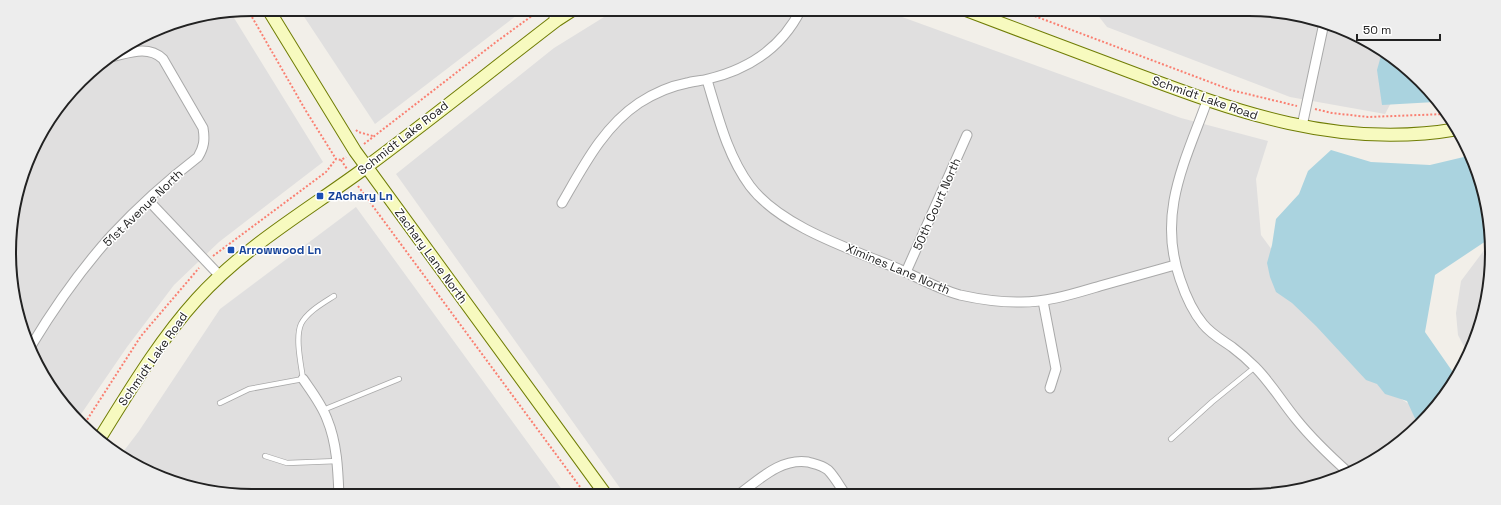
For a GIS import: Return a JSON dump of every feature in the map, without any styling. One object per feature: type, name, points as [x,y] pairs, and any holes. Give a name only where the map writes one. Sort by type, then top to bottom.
[{"type":"street","name":"Zachary Lane North","points":[[272,16],[326,106],[366,167],[602,489]]},
{"type":"street","points":[[554,16],[557,20]]},
{"type":"street","name":"Schmidt Lake Road","points":[[102,434],[168,333],[197,299],[220,276],[275,232],[352,178],[563,16]]},
{"type":"street","points":[[562,203],[590,155],[606,134],[622,117],[640,103],[664,91],[686,83],[707,80],[748,65],[768,53],[783,37],[798,16]]},
{"type":"street","name":"Schmidt Lake Road","points":[[982,16],[1208,101],[1264,118],[1302,126],[1354,134],[1400,135],[1450,130]]},
{"type":"street","points":[[1302,126],[1323,28]]},
{"type":"street","name":"51st Avenue North","points":[[33,339],[78,277],[112,235],[148,200],[198,157],[203,148],[205,138],[203,128],[168,66],[157,53],[137,51],[124,54]]},
{"type":"street","name":"Ximines Lane North","points":[[707,80],[728,145],[737,167],[750,186],[767,204],[806,230],[906,272],[931,285],[959,294],[987,300],[1016,302],[1042,301],[1074,294],[1175,265]]},
{"type":"street","points":[[1208,101],[1181,172],[1174,195],[1171,219],[1175,265],[1191,306],[1204,325],[1219,339],[1230,346],[1255,367],[1267,380],[1310,436],[1344,469]]},
{"type":"street","name":"50th Court North","points":[[906,272],[967,135]]},
{"type":"street","points":[[148,200],[220,276]]},
{"type":"street","points":[[1042,301],[1056,369],[1050,388]]},
{"type":"street","points":[[303,379],[328,420],[338,461],[339,489]]},
{"type":"street","points":[[746,489],[775,468],[787,463],[801,461],[823,467],[828,471],[842,489]]},
{"type":"lane","points":[[220,403],[248,389],[303,379],[298,336],[301,324],[316,308],[334,296]]},
{"type":"lane","points":[[1171,439],[1212,402],[1255,367]]},
{"type":"lane","points":[[323,410],[398,379]]},
{"type":"lane","points":[[265,456],[287,463],[338,461]]},
{"type":"path","points":[[251,16],[306,111],[336,159]]},
{"type":"path","points":[[1035,16],[1231,90],[1286,104],[1332,113],[1368,117],[1440,114]]},
{"type":"path","points":[[354,125],[358,132],[374,136]]},
{"type":"path","points":[[341,160],[352,178],[582,489]]},
{"type":"shaded area","points":[[304,16],[516,16],[375,124]]},
{"type":"shaded area","points":[[606,16],[899,16],[1181,118],[1268,141],[1256,179],[1261,235],[1363,374],[1415,408],[1421,414],[1416,420],[1380,449],[1353,465],[1310,481],[1279,487],[1248,489],[621,489],[396,174],[554,48]]},
{"type":"shaded area","points":[[1098,16],[1248,16],[1279,18],[1310,24],[1353,40],[1380,56],[1396,68],[1392,101],[1385,114],[1290,97],[1107,27]]},
{"type":"shaded area","points":[[234,17],[323,162],[219,242],[174,285],[127,347],[81,415],[56,384],[40,357],[24,314],[18,283],[16,252],[18,222],[24,191],[40,148],[56,121],[85,85],[109,65],[134,48],[162,34],[191,24]]},
{"type":"shaded area","points":[[356,207],[562,489],[252,489],[222,487],[191,481],[148,465],[124,451],[139,431],[220,309]]},
{"type":"shaded area","points":[[1485,249],[1483,283],[1477,314],[1465,348],[1458,335],[1456,313],[1461,281]]},
{"type":"water","points":[[1381,57],[1416,85],[1430,102],[1382,105],[1377,70]]},
{"type":"water","points":[[1331,150],[1371,162],[1430,165],[1465,157],[1477,191],[1483,222],[1484,242],[1435,275],[1425,332],[1453,372],[1436,396],[1416,420],[1407,401],[1385,394],[1377,384],[1366,380],[1316,326],[1292,303],[1276,292],[1270,277],[1267,263],[1272,245],[1276,219],[1299,194],[1308,171]]},
{"type":"place","name":"ZAchary Ln","points":[[320,196]]},
{"type":"place","name":"Arrowwood Ln","points":[[231,250]]}]
